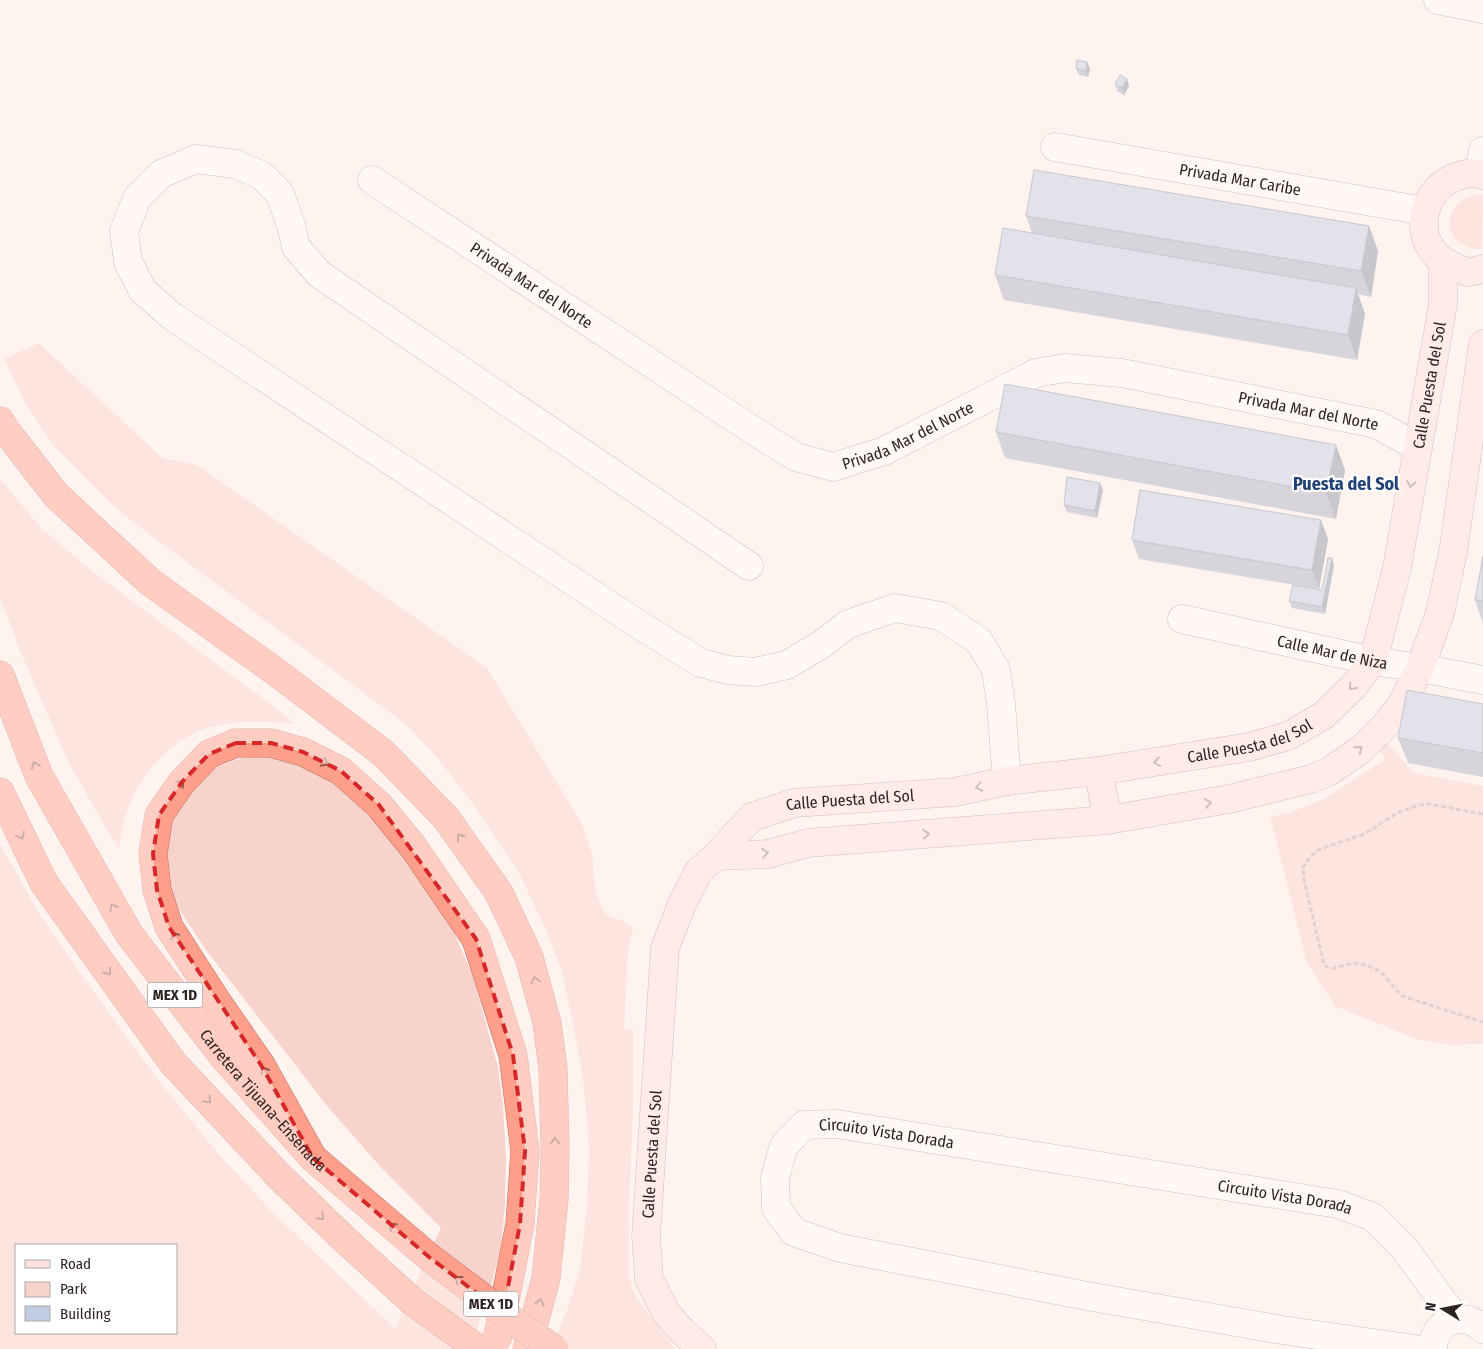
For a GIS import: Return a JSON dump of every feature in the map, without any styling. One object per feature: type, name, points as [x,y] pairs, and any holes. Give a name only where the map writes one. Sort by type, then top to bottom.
[{"type":"highway","points":[[0,421],[56,495],[150,582],[276,672],[383,753],[446,818],[499,893],[529,957],[547,1023],[553,1069],[554,1199],[546,1278],[527,1349]]},
{"type":"highway","name":"Carretera Tijuana–Ensenada","points":[[0,675],[39,776],[129,934],[222,1055],[314,1158],[428,1258],[554,1349]]},
{"type":"highway","points":[[314,1158],[261,1065],[169,927],[157,890],[153,854],[159,815],[182,782],[209,754],[236,743],[271,743],[303,752],[341,771],[380,805],[414,848],[476,939],[514,1056],[525,1151],[520,1224],[498,1336],[492,1349]]},
{"type":"highway","name":"MEX 1D","points":[[0,792],[44,883],[173,1063],[278,1175],[342,1237],[412,1301],[478,1349]]},
{"type":"street","points":[[1438,0],[1483,9]]},
{"type":"street","name":"Privada Mar Caribe","points":[[1055,147],[1424,211]]},
{"type":"street","points":[[749,566],[319,274],[296,247],[291,225],[280,194],[261,175],[235,164],[196,160],[161,174],[137,198],[124,231],[128,262],[143,291],[173,317],[633,621],[701,663],[728,670],[756,672],[787,665],[822,644],[848,624],[894,608],[941,616],[979,641],[996,670],[1001,704],[1007,781]]},
{"type":"street","points":[[1482,166],[1444,182],[1432,195],[1424,211],[1424,230],[1430,248],[1443,263],[1467,272],[1483,269]]},
{"type":"street","name":"Privada Mar del Norte","points":[[372,180],[754,431],[796,457],[832,467],[884,451],[1036,373],[1065,368],[1122,373],[1376,424],[1418,447]]},
{"type":"street","name":"Calle Puesta del Sol","points":[[702,1349],[666,1313],[650,1279],[646,1236],[665,948],[682,904],[699,871],[716,856],[752,817],[794,804],[955,792],[1007,781],[1098,771],[1249,747],[1288,736],[1324,715],[1353,687],[1373,661],[1397,568],[1443,304],[1443,263]]},
{"type":"street","points":[[716,856],[768,854],[808,843],[1108,820],[1229,799],[1311,779],[1330,771],[1360,750],[1381,730],[1401,706],[1420,668],[1440,613],[1476,453],[1483,344]]},
{"type":"street","name":"Calle Mar de Niza","points":[[1182,619],[1373,661],[1483,680]]},
{"type":"street","points":[[1098,771],[1108,820]]},
{"type":"street","name":"Circuito Vista Dorada","points":[[1416,1349],[1282,1330],[1087,1296],[840,1248],[794,1232],[776,1208],[775,1177],[784,1146],[804,1125],[836,1124],[1338,1204],[1372,1217],[1404,1248],[1456,1319]]},
{"type":"street","points":[[1433,1349],[1433,1342],[1437,1332],[1446,1323],[1456,1319],[1471,1320],[1483,1329]]},
{"type":"path","points":[[1483,814],[1437,805],[1419,805],[1399,812],[1364,834],[1320,849],[1311,856],[1303,867],[1304,880],[1324,965],[1333,968],[1354,963],[1367,965],[1381,972],[1402,996],[1483,1022]]},
{"type":"highlighted area","points":[[236,743],[271,743],[303,752],[341,771],[379,805],[476,939],[513,1055],[525,1151],[520,1224],[503,1313],[429,1257],[313,1158],[261,1065],[169,927],[157,890],[153,854],[159,815],[182,782],[209,754]]},
{"type":"green space","points":[[1473,195],[1483,195],[1482,249],[1460,243],[1453,236],[1450,227],[1450,218],[1454,209],[1462,201]]},
{"type":"green space","points":[[39,343],[162,458],[197,465],[487,668],[582,824],[592,854],[595,887],[600,904],[607,915],[629,924],[633,929],[628,950],[624,1029],[633,1029],[629,1276],[635,1296],[675,1349],[551,1349],[568,1308],[580,1267],[587,1207],[589,1150],[584,1087],[562,972],[546,930],[518,871],[470,800],[439,760],[408,726],[141,528],[109,502],[53,445],[27,406],[4,359]]},
{"type":"green space","points":[[0,479],[43,530],[92,571],[295,724],[260,721],[237,722],[203,729],[180,741],[169,749],[150,769],[135,792],[126,814],[119,848],[67,759],[19,648],[0,597]]},
{"type":"green space","points":[[1384,740],[1415,773],[1483,786],[1483,1044],[1450,1045],[1417,1039],[1335,1006],[1306,961],[1270,817],[1291,812],[1324,799],[1386,759],[1374,741]]},
{"type":"green space","points":[[268,754],[298,759],[365,803],[444,910],[472,974],[498,1067],[506,1158],[505,1203],[501,1246],[491,1286],[470,1349],[0,1349],[0,844],[40,915],[93,991],[159,1081],[216,1151],[275,1215],[395,1328],[441,1228],[377,1163],[328,1107],[206,950],[177,906],[168,882],[165,851],[168,827],[176,808],[193,786],[219,766],[244,757]]},
{"type":"building","points":[[1077,60],[1087,62],[1086,71],[1076,69]]},
{"type":"building","points":[[1120,75],[1127,79],[1122,88],[1115,84]]},
{"type":"building","points":[[1034,170],[1369,226],[1361,271],[1026,216]]},
{"type":"building","points":[[1003,228],[1356,288],[1348,335],[995,275]]},
{"type":"building","points":[[1005,384],[1336,445],[1326,493],[996,432]]},
{"type":"building","points":[[1067,477],[1100,483],[1095,511],[1064,505]]},
{"type":"building","points":[[1140,490],[1321,520],[1312,570],[1132,540]]},
{"type":"building","points":[[1483,556],[1483,601],[1475,600]]},
{"type":"building","points":[[1328,558],[1332,558],[1322,607],[1289,601],[1293,585],[1322,590]]},
{"type":"building","points":[[1407,690],[1483,704],[1483,753],[1398,738]]},
{"type":"district","name":"Puesta del Sol","points":[[1346,484]]}]
